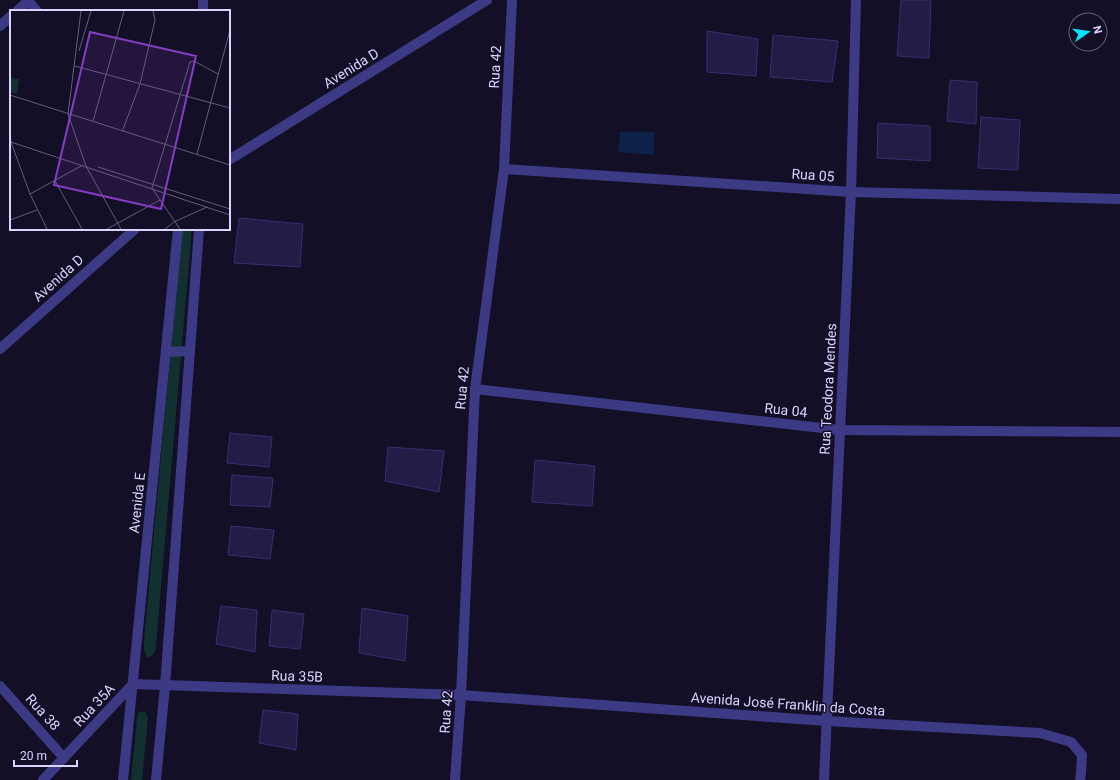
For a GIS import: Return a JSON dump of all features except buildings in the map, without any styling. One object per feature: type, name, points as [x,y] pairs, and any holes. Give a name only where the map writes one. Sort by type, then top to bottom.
[{"type":"street","points":[[18,10],[27,0],[36,10]]},
{"type":"street","name":"Avenida D","points":[[230,159],[487,0]]},
{"type":"street","name":"Rua 42","points":[[455,780],[461,695],[475,389],[504,168],[512,0]]},
{"type":"street","name":"Rua Teodora Mendes","points":[[824,780],[851,192],[856,0]]},
{"type":"street","points":[[0,26],[10,17]]},
{"type":"street","name":"Rua 05","points":[[504,168],[851,192],[1120,199]]},
{"type":"street","name":"Avenida D","points":[[0,349],[134,230]]},
{"type":"street","name":"Avenida E","points":[[123,780],[178,230]]},
{"type":"street","points":[[156,780],[199,230]]},
{"type":"street","points":[[166,352],[190,351]]},
{"type":"street","name":"Rua 04","points":[[475,389],[840,430],[1120,432]]},
{"type":"street","name":"Rua 35B","points":[[132,684],[461,695]]},
{"type":"street","name":"Rua 35A","points":[[42,780],[132,684]]},
{"type":"street","name":"Rua 38","points":[[0,686],[64,758]]},
{"type":"street","name":"Avenida José Franklin da Costa","points":[[461,695],[827,721],[1040,733],[1071,742],[1082,755],[1080,780]]},
{"type":"green space","points":[[182,230],[192,230],[156,645],[154,654],[151,656],[147,657],[144,651]]},
{"type":"green space","points":[[146,712],[148,718],[142,780],[131,780],[137,718],[138,713]]},
{"type":"water","points":[[620,132],[654,132],[654,155],[618,152]]}]
